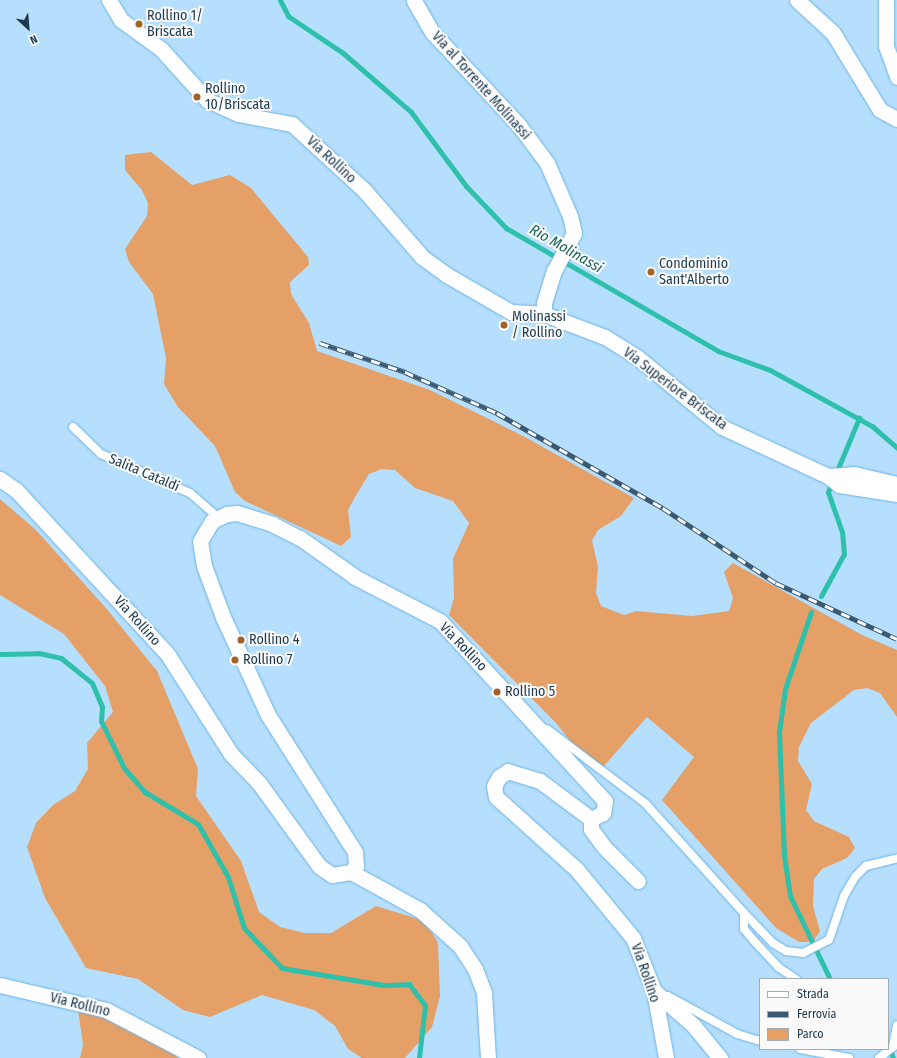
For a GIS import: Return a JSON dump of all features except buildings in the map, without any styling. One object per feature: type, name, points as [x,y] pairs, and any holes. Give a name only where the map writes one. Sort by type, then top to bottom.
[{"type":"street","name":"Via Rollino","points":[[109,0],[121,20],[161,49],[207,100],[238,114],[292,124],[364,190],[422,257],[445,274],[511,312],[544,309]]},
{"type":"street","points":[[114,0],[121,20]]},
{"type":"street","name":"Via al Torrente Molinassi","points":[[413,0],[432,32],[518,124],[547,163],[570,216],[574,233],[554,271],[544,309]]},
{"type":"street","points":[[797,0],[833,33],[880,110],[897,119]]},
{"type":"street","points":[[886,0],[886,46],[897,77]]},
{"type":"street","name":"Via Superiore Briscata","points":[[544,309],[605,337],[637,357],[722,427],[828,476],[854,474],[897,484]]},
{"type":"street","points":[[828,476],[839,485],[897,494]]},
{"type":"street","name":"Via Rollino","points":[[0,480],[21,495],[168,655],[231,754],[259,783],[319,866],[338,876],[351,872]]},
{"type":"street","name":"Via Rollino","points":[[218,517],[237,513],[272,524],[300,538],[355,577],[440,621],[533,725],[600,793],[605,801],[603,813],[591,819],[540,781],[508,771],[496,781],[496,797],[577,870],[633,938],[654,991],[666,1058]]},
{"type":"street","points":[[218,517],[208,526],[200,541],[204,566],[220,610],[268,715],[355,852],[356,866],[351,872],[420,910],[460,946],[484,993],[488,1058]]},
{"type":"street","points":[[591,819],[591,829],[604,846],[638,881]]},
{"type":"street","name":"Via Rollino","points":[[0,985],[106,1010],[198,1058]]},
{"type":"street","points":[[654,991],[693,1025],[720,1058]]},
{"type":"lane","name":"Salita Cataldi","points":[[73,427],[101,454],[190,493],[218,517]]},
{"type":"lane","points":[[533,725],[543,727],[587,756],[645,803],[744,914],[773,944],[786,951],[803,953],[817,949],[829,940],[844,896],[855,877],[866,866],[897,858]]},
{"type":"lane","points":[[744,914],[744,928],[755,942],[778,967],[794,978]]},
{"type":"lane","points":[[654,991],[737,1034],[759,1042]]},
{"type":"lane","points":[[879,1058],[893,1047],[897,1025]]},
{"type":"lane","points":[[805,1050],[849,1058]]},
{"type":"green space","points":[[151,152],[192,185],[230,175],[251,188],[308,257],[309,265],[290,282],[291,294],[309,323],[317,351],[430,390],[525,437],[634,498],[621,516],[598,530],[592,541],[598,566],[596,593],[601,606],[624,615],[636,611],[692,616],[729,611],[733,598],[724,572],[733,563],[862,635],[897,650],[897,717],[880,693],[867,688],[854,690],[811,723],[799,747],[798,761],[812,784],[806,810],[814,821],[849,837],[855,848],[847,858],[822,869],[814,879],[813,906],[820,931],[813,942],[799,942],[776,928],[662,800],[694,757],[647,717],[604,766],[590,765],[555,722],[449,615],[454,598],[453,559],[469,523],[453,501],[415,488],[395,470],[382,469],[369,474],[348,510],[351,537],[341,546],[245,501],[235,492],[215,446],[178,407],[164,384],[166,358],[153,294],[129,262],[125,249],[147,216],[148,203],[142,190],[125,170],[125,155]]},
{"type":"green space","points":[[0,499],[36,530],[105,607],[157,671],[198,769],[196,796],[241,861],[259,912],[280,927],[305,933],[331,933],[376,906],[425,921],[438,943],[440,996],[432,1027],[405,1058],[362,1058],[348,1049],[335,1026],[314,1010],[262,995],[210,1017],[183,1010],[138,979],[86,968],[45,898],[27,847],[36,823],[53,805],[75,791],[88,769],[87,743],[113,712],[105,686],[64,634],[0,595]]},
{"type":"green space","points":[[78,1010],[115,1019],[179,1058],[80,1058],[83,1045]]},
{"type":"waterway","name":"Rio Molinassi","points":[[280,0],[288,16],[343,53],[411,112],[466,186],[506,228],[718,351],[770,370],[872,426],[897,448]]},
{"type":"waterway","points":[[836,473],[859,418]]},
{"type":"waterway","points":[[821,596],[844,554],[842,532],[828,492],[832,482]]},
{"type":"waterway","points":[[811,612],[785,689],[779,732],[784,855],[790,896],[830,978]]},
{"type":"waterway","points":[[0,654],[39,653],[61,658],[92,683],[102,707],[101,721],[124,768],[145,792],[198,824],[228,877],[244,928],[282,968],[384,985],[409,984],[425,1005],[419,1058]]},
{"type":"waterway","points":[[889,1048],[893,1058]]},
{"type":"railway","points":[[320,343],[405,372],[497,413],[663,508],[776,583],[897,639]]},
{"type":"place","name":"Rollino 1/ Briscata","points":[[139,24]]},
{"type":"place","name":"Rollino 10/Briscata","points":[[197,97]]},
{"type":"place","name":"Condominio Sant'Alberto","points":[[651,272]]},
{"type":"place","name":"Molinassi / Rollino","points":[[504,325]]},
{"type":"place","name":"Rollino 4","points":[[241,640]]},
{"type":"place","name":"Rollino 7","points":[[235,660]]},
{"type":"place","name":"Rollino 5","points":[[497,692]]}]
